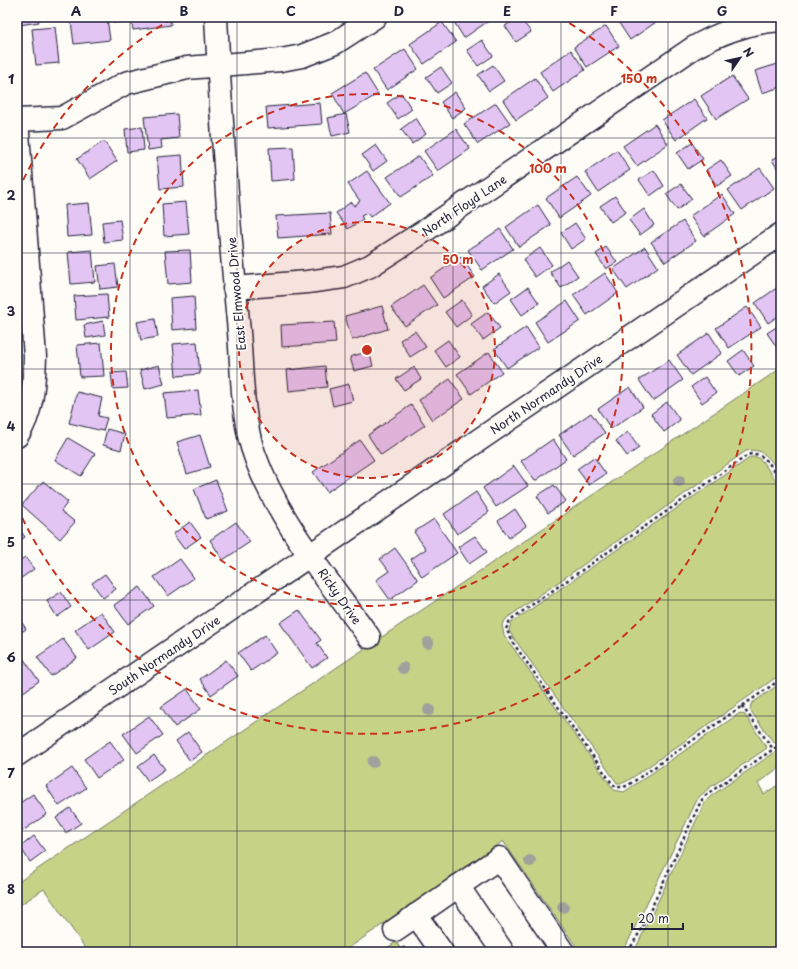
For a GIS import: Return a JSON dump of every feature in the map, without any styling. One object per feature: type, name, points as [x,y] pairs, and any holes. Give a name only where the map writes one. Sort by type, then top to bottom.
[{"type":"street","name":"East Elmwood Drive","points":[[216,17],[234,288],[248,426],[254,455],[267,486],[280,512],[310,554]]},
{"type":"street","points":[[17,436],[30,406],[34,384],[35,357],[17,120],[62,118],[126,83],[187,68],[218,64],[281,60],[302,56],[335,43],[375,17]]},
{"type":"street","name":"North Floyd Lane","points":[[234,288],[307,282],[344,277],[370,266],[426,230],[693,48],[732,29],[766,21],[781,20]]},
{"type":"street","name":"North Normandy Drive","points":[[310,554],[781,234]]},
{"type":"street","name":"Ricky Drive","points":[[310,554],[369,637]]},
{"type":"street","name":"South Normandy Drive","points":[[17,755],[310,554]]},
{"type":"street","points":[[395,930],[499,858],[563,952]]},
{"type":"street","points":[[458,886],[503,952]]},
{"type":"street","points":[[416,915],[442,952]]},
{"type":"path","points":[[781,481],[762,456],[753,453],[748,455],[510,620],[507,625],[507,633],[513,643],[616,787],[624,787],[630,784],[781,679]]},
{"type":"path","points":[[742,706],[773,749]]},
{"type":"path","points":[[628,952],[642,928],[701,801],[707,794],[781,744]]},
{"type":"green space","points":[[781,368],[781,475],[771,460],[763,453],[753,450],[746,451],[507,618],[502,625],[504,635],[614,790],[624,792],[740,713],[745,715],[767,748],[709,788],[698,798],[623,952],[580,952],[503,841],[343,952],[88,952],[44,889],[17,907],[17,883]]},
{"type":"green space","points":[[751,457],[757,457],[762,461],[781,487],[781,674],[629,780],[623,783],[617,783],[511,634],[509,630],[511,623]]},
{"type":"green space","points":[[781,683],[781,738],[774,743],[750,710],[751,704]]},
{"type":"green space","points":[[781,748],[781,766],[758,783],[764,794],[781,783],[781,952],[743,952],[740,948],[734,952],[634,952],[705,802],[711,796]]},
{"type":"green space","points":[[396,942],[403,952],[381,952]]},
{"type":"building","points":[[18,17],[38,17],[39,22],[19,25]]},
{"type":"building","points":[[112,17],[130,17],[130,21],[113,23]]},
{"type":"building","points":[[131,17],[170,17],[171,25],[133,30]]},
{"type":"building","points":[[451,17],[494,17],[464,38]]},
{"type":"building","points":[[519,17],[531,32],[516,42],[505,26]]},
{"type":"building","points":[[621,17],[662,18],[630,40],[617,20]]},
{"type":"building","points":[[107,18],[110,40],[74,44],[71,21]]},
{"type":"building","points":[[442,22],[456,42],[424,64],[410,44]]},
{"type":"building","points":[[606,26],[619,46],[587,67],[574,47]]},
{"type":"building","points":[[55,27],[59,63],[36,65],[32,29]]},
{"type":"building","points":[[482,40],[493,56],[478,66],[467,50]]},
{"type":"building","points":[[405,49],[418,69],[387,90],[373,70]]},
{"type":"building","points":[[571,50],[585,70],[553,92],[540,72]]},
{"type":"building","points":[[781,63],[781,87],[762,93],[755,71]]},
{"type":"building","points":[[493,65],[504,81],[489,91],[478,75]]},
{"type":"building","points":[[441,67],[452,83],[437,93],[426,77]]},
{"type":"building","points":[[365,73],[378,94],[344,114],[332,93]]},
{"type":"building","points":[[732,76],[748,99],[716,119],[701,96]]},
{"type":"building","points":[[535,78],[548,98],[516,120],[503,100]]},
{"type":"building","points":[[455,92],[466,108],[452,118],[441,102]]},
{"type":"building","points":[[401,93],[412,109],[398,119],[387,103]]},
{"type":"building","points":[[694,99],[707,118],[676,140],[662,120]]},
{"type":"building","points":[[320,103],[322,124],[268,128],[266,107]]},
{"type":"building","points":[[496,103],[510,123],[478,144],[464,124]]},
{"type":"building","points":[[177,114],[179,138],[161,140],[162,148],[148,150],[144,117]]},
{"type":"building","points":[[346,114],[350,132],[332,136],[328,118]]},
{"type":"building","points":[[416,118],[426,134],[412,144],[401,129]]},
{"type":"building","points":[[655,124],[668,144],[637,166],[623,146]]},
{"type":"building","points":[[142,127],[144,150],[127,152],[125,129]]},
{"type":"building","points":[[456,129],[470,149],[438,171],[424,151]]},
{"type":"building","points":[[104,141],[117,161],[90,179],[77,159]]},
{"type":"building","points":[[692,143],[703,159],[688,169],[677,153]]},
{"type":"building","points":[[376,145],[387,161],[373,171],[362,155]]},
{"type":"building","points":[[293,147],[295,179],[271,181],[269,148]]},
{"type":"building","points":[[617,150],[630,170],[598,192],[585,172]]},
{"type":"building","points":[[781,154],[781,174],[772,160]]},
{"type":"building","points":[[182,155],[184,187],[160,189],[157,157]]},
{"type":"building","points":[[419,156],[433,176],[401,197],[387,177]]},
{"type":"building","points":[[721,160],[732,176],[717,186],[706,170]]},
{"type":"building","points":[[760,168],[774,188],[742,210],[728,190]]},
{"type":"building","points":[[654,170],[664,186],[650,196],[639,180]]},
{"type":"building","points":[[367,171],[390,203],[370,217],[367,213],[361,216],[363,219],[348,229],[336,213],[351,202],[354,206],[360,201],[348,184]]},
{"type":"building","points":[[577,177],[591,196],[559,218],[546,198]]},
{"type":"building","points":[[681,184],[692,199],[677,210],[666,194]]},
{"type":"building","points":[[722,194],[735,214],[704,236],[690,216]]},
{"type":"building","points":[[615,196],[626,212],[611,222],[600,206]]},
{"type":"building","points":[[186,202],[189,234],[164,236],[162,204]]},
{"type":"building","points":[[89,203],[92,235],[67,237],[65,205]]},
{"type":"building","points":[[538,205],[551,225],[519,247],[506,227]]},
{"type":"building","points":[[644,209],[654,225],[640,235],[629,220]]},
{"type":"building","points":[[330,213],[332,234],[278,238],[276,216]]},
{"type":"building","points":[[120,220],[123,240],[104,242],[102,222]]},
{"type":"building","points":[[683,221],[696,241],[665,262],[651,242]]},
{"type":"building","points":[[575,223],[586,239],[571,249],[561,233]]},
{"type":"building","points":[[500,229],[513,249],[482,270],[468,250]]},
{"type":"building","points":[[606,247],[617,262],[606,269],[596,254]]},
{"type":"building","points":[[645,247],[658,267],[627,289],[613,269]]},
{"type":"building","points":[[540,248],[552,265],[535,277],[523,260]]},
{"type":"building","points":[[92,250],[95,282],[71,284],[68,252]]},
{"type":"building","points":[[190,250],[192,282],[168,284],[165,251]]},
{"type":"building","points":[[461,257],[475,277],[443,298],[430,278]]},
{"type":"building","points":[[567,260],[578,276],[561,288],[550,272]]},
{"type":"building","points":[[115,264],[118,287],[100,289],[97,266]]},
{"type":"building","points":[[605,273],[618,293],[587,315],[573,295]]},
{"type":"building","points":[[499,274],[511,291],[494,303],[482,286]]},
{"type":"building","points":[[423,285],[437,305],[405,326],[391,307]]},
{"type":"building","points":[[781,285],[781,314],[768,323],[755,303]]},
{"type":"building","points":[[528,287],[539,303],[522,315],[511,299]]},
{"type":"building","points":[[107,294],[109,317],[76,320],[74,296]]},
{"type":"building","points":[[194,296],[196,328],[172,330],[170,298]]},
{"type":"building","points":[[462,300],[472,315],[456,327],[445,312]]},
{"type":"building","points":[[567,301],[580,321],[548,342],[535,322]]},
{"type":"building","points":[[382,306],[388,329],[352,340],[345,316]]},
{"type":"building","points":[[747,307],[761,327],[729,348],[716,328]]},
{"type":"building","points":[[488,312],[500,328],[483,340],[471,324]]},
{"type":"building","points":[[155,319],[158,337],[141,340],[137,322]]},
{"type":"building","points":[[103,321],[105,335],[86,338],[84,325]]},
{"type":"building","points":[[334,322],[336,343],[282,347],[281,325]]},
{"type":"building","points":[[781,324],[781,347],[778,349],[767,333]]},
{"type":"building","points":[[526,327],[539,347],[507,368],[494,349]]},
{"type":"building","points":[[415,331],[426,347],[410,357],[400,340]]},
{"type":"building","points":[[709,333],[722,353],[691,375],[677,355]]},
{"type":"building","points":[[448,340],[460,357],[446,367],[434,350]]},
{"type":"building","points":[[197,342],[200,374],[176,376],[173,344]]},
{"type":"building","points":[[101,343],[104,376],[80,377],[77,345]]},
{"type":"building","points":[[743,350],[754,366],[739,376],[728,361]]},
{"type":"building","points":[[369,351],[373,366],[354,371],[350,357]]},
{"type":"building","points":[[489,352],[502,372],[471,394],[457,374]]},
{"type":"building","points":[[669,360],[683,380],[653,401],[639,380]]},
{"type":"building","points":[[159,365],[164,384],[145,389],[140,370]]},
{"type":"building","points":[[325,366],[327,387],[289,391],[287,370]]},
{"type":"building","points":[[414,367],[421,379],[404,390],[396,379]]},
{"type":"building","points":[[126,372],[128,388],[113,389],[111,373]]},
{"type":"building","points":[[705,377],[716,393],[702,403],[691,387]]},
{"type":"building","points":[[450,379],[464,399],[432,420],[419,400]]},
{"type":"building","points":[[349,384],[353,401],[333,406],[329,389]]},
{"type":"building","points":[[630,387],[643,407],[611,429],[598,409]]},
{"type":"building","points":[[198,390],[201,415],[167,418],[164,393]]},
{"type":"building","points":[[77,392],[102,398],[98,416],[107,418],[103,431],[69,423]]},
{"type":"building","points":[[667,402],[680,420],[664,432],[651,414]]},
{"type":"building","points":[[411,405],[425,425],[381,455],[368,435]]},
{"type":"building","points":[[591,413],[605,433],[573,455],[559,435]]},
{"type":"building","points":[[107,429],[125,434],[121,450],[103,445]]},
{"type":"building","points":[[628,432],[639,448],[627,456],[616,441]]},
{"type":"building","points":[[200,435],[210,467],[187,474],[177,442]]},
{"type":"building","points":[[68,438],[95,454],[81,476],[55,460]]},
{"type":"building","points":[[553,439],[566,459],[535,481],[521,461]]},
{"type":"building","points":[[360,440],[374,460],[327,492],[313,472]]},
{"type":"building","points":[[594,457],[606,474],[589,485],[577,469]]},
{"type":"building","points":[[514,466],[528,486],[496,507],[483,488]]},
{"type":"building","points":[[216,480],[228,511],[206,519],[194,489]]},
{"type":"building","points":[[43,481],[68,502],[61,511],[75,522],[60,539],[22,505]]},
{"type":"building","points":[[554,485],[566,501],[548,513],[537,496]]},
{"type":"building","points":[[476,492],[489,512],[457,534],[444,514]]},
{"type":"building","points":[[515,509],[526,526],[509,538],[498,521]]},
{"type":"building","points":[[434,519],[457,553],[422,577],[411,559],[426,549],[414,532]]},
{"type":"building","points":[[190,522],[201,537],[184,549],[173,534]]},
{"type":"building","points":[[236,522],[250,542],[223,560],[210,540]]},
{"type":"building","points":[[17,526],[25,537],[17,543]]},
{"type":"building","points":[[475,536],[487,552],[469,564],[458,547]]},
{"type":"building","points":[[395,548],[418,580],[390,600],[376,580],[389,571],[380,559]]},
{"type":"building","points":[[25,557],[34,569],[17,581],[17,563]]},
{"type":"building","points":[[180,559],[194,578],[168,596],[154,577]]},
{"type":"building","points":[[105,574],[116,589],[103,598],[92,583]]},
{"type":"building","points":[[140,587],[154,606],[128,624],[114,605]]},
{"type":"building","points":[[61,592],[71,607],[57,617],[47,601]]},
{"type":"building","points":[[299,610],[321,640],[317,643],[327,658],[312,668],[280,623]]},
{"type":"building","points":[[101,612],[115,632],[89,650],[75,630]]},
{"type":"building","points":[[17,615],[26,629],[17,635]]},
{"type":"building","points":[[265,635],[277,653],[251,671],[238,653]]},
{"type":"building","points":[[63,639],[77,658],[51,676],[37,657]]},
{"type":"building","points":[[21,655],[39,681],[19,695],[17,692],[17,657]]},
{"type":"building","points":[[226,660],[238,676],[211,695],[200,679]]},
{"type":"building","points":[[187,689],[201,709],[175,727],[161,707]]},
{"type":"building","points":[[149,716],[163,735],[137,753],[123,734]]},
{"type":"building","points":[[188,732],[202,752],[190,761],[176,741]]},
{"type":"building","points":[[110,741],[124,760],[97,778],[84,759]]},
{"type":"building","points":[[154,755],[165,769],[148,781],[138,767]]},
{"type":"building","points":[[72,768],[86,788],[59,806],[46,786]]},
{"type":"building","points":[[33,794],[47,814],[21,832],[17,827],[17,805]]},
{"type":"building","points":[[70,808],[81,823],[66,833],[56,818]]},
{"type":"building","points":[[34,836],[45,851],[30,862],[20,847]]}]
